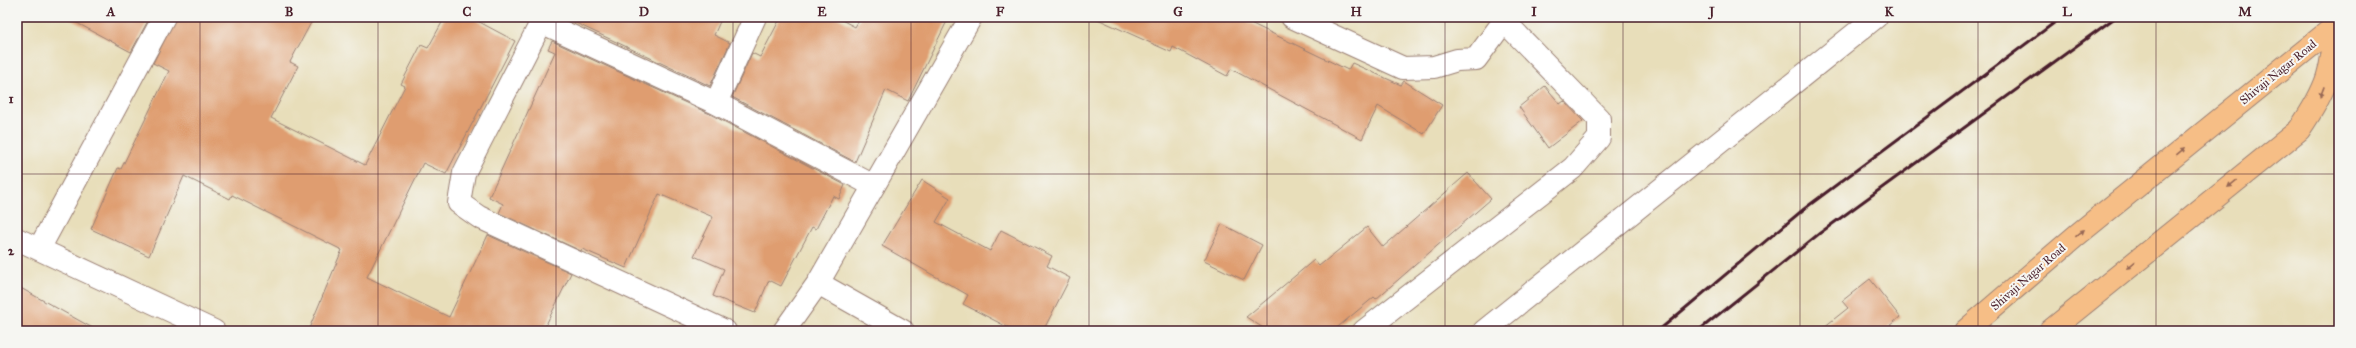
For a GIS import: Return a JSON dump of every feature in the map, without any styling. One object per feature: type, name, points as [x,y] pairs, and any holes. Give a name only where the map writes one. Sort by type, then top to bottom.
[{"type":"main road","name":"Shivaji Nagar Road","points":[[1965,331],[2078,235],[2336,22]]},
{"type":"main road","name":"Shivaji Nagar Road","points":[[2050,331],[2299,130],[2318,102],[2333,64],[2336,22]]},
{"type":"street","points":[[38,249],[164,17]]},
{"type":"street","points":[[716,103],[755,17]]},
{"type":"street","points":[[784,331],[818,283],[971,17]]},
{"type":"street","points":[[1292,17],[1403,68],[1434,67],[1457,60],[1476,59],[1506,19],[1599,119],[1599,138],[1573,168],[1364,331]]},
{"type":"street","points":[[1484,331],[1876,17]]},
{"type":"street","points":[[725,331],[479,217],[459,203],[464,173],[543,20],[716,103],[874,186]]},
{"type":"street","points":[[17,239],[214,331]]},
{"type":"street","points":[[818,283],[903,331]]},
{"type":"building","points":[[66,17],[150,17],[131,52]]},
{"type":"building","points":[[176,17],[314,17],[290,62],[298,66],[271,118],[365,165],[405,86],[401,84],[421,45],[428,48],[445,17],[470,17],[515,41],[446,174],[423,163],[367,277],[449,317],[488,235],[571,273],[543,331],[308,331],[342,250],[232,195],[230,199],[184,176],[149,256],[91,229],[118,168],[121,169],[169,71],[153,63]]},
{"type":"building","points":[[563,17],[722,17],[714,35],[730,43],[710,86]]},
{"type":"building","points":[[781,17],[836,17],[855,27],[861,17],[949,17],[908,101],[886,90],[855,162],[732,97],[752,53],[760,57]]},
{"type":"building","points":[[1093,17],[1238,17],[1348,70],[1352,63],[1401,85],[1404,81],[1442,105],[1424,134],[1378,106],[1362,139],[1231,69],[1227,76],[1173,47],[1171,52]]},
{"type":"building","points":[[552,41],[710,114],[845,185],[839,199],[833,196],[816,229],[812,227],[781,286],[769,280],[755,313],[713,296],[724,269],[694,256],[713,217],[659,194],[626,268],[582,249],[581,251],[499,213],[503,204],[489,197],[555,52],[548,49]]},
{"type":"building","points":[[1545,86],[1560,104],[1564,101],[1583,121],[1548,148],[1519,107]]},
{"type":"building","points":[[1468,173],[1491,199],[1376,299],[1374,297],[1333,331],[1268,331],[1246,317],[1314,260],[1319,266],[1367,227],[1383,247]]},
{"type":"building","points":[[922,180],[950,198],[936,222],[990,251],[1001,230],[1052,256],[1047,266],[1070,278],[1043,331],[1015,331],[963,304],[968,295],[882,246]]},
{"type":"building","points":[[1222,224],[1262,245],[1244,280],[1204,261]]},
{"type":"building","points":[[1870,279],[1900,317],[1883,331],[1819,331],[1848,308],[1842,301]]},
{"type":"building","points":[[17,286],[98,331],[17,331]]},
{"type":"railway","points":[[1658,331],[1804,209],[2062,17]]},
{"type":"railway","points":[[1698,331],[1820,233],[2116,17]]}]
